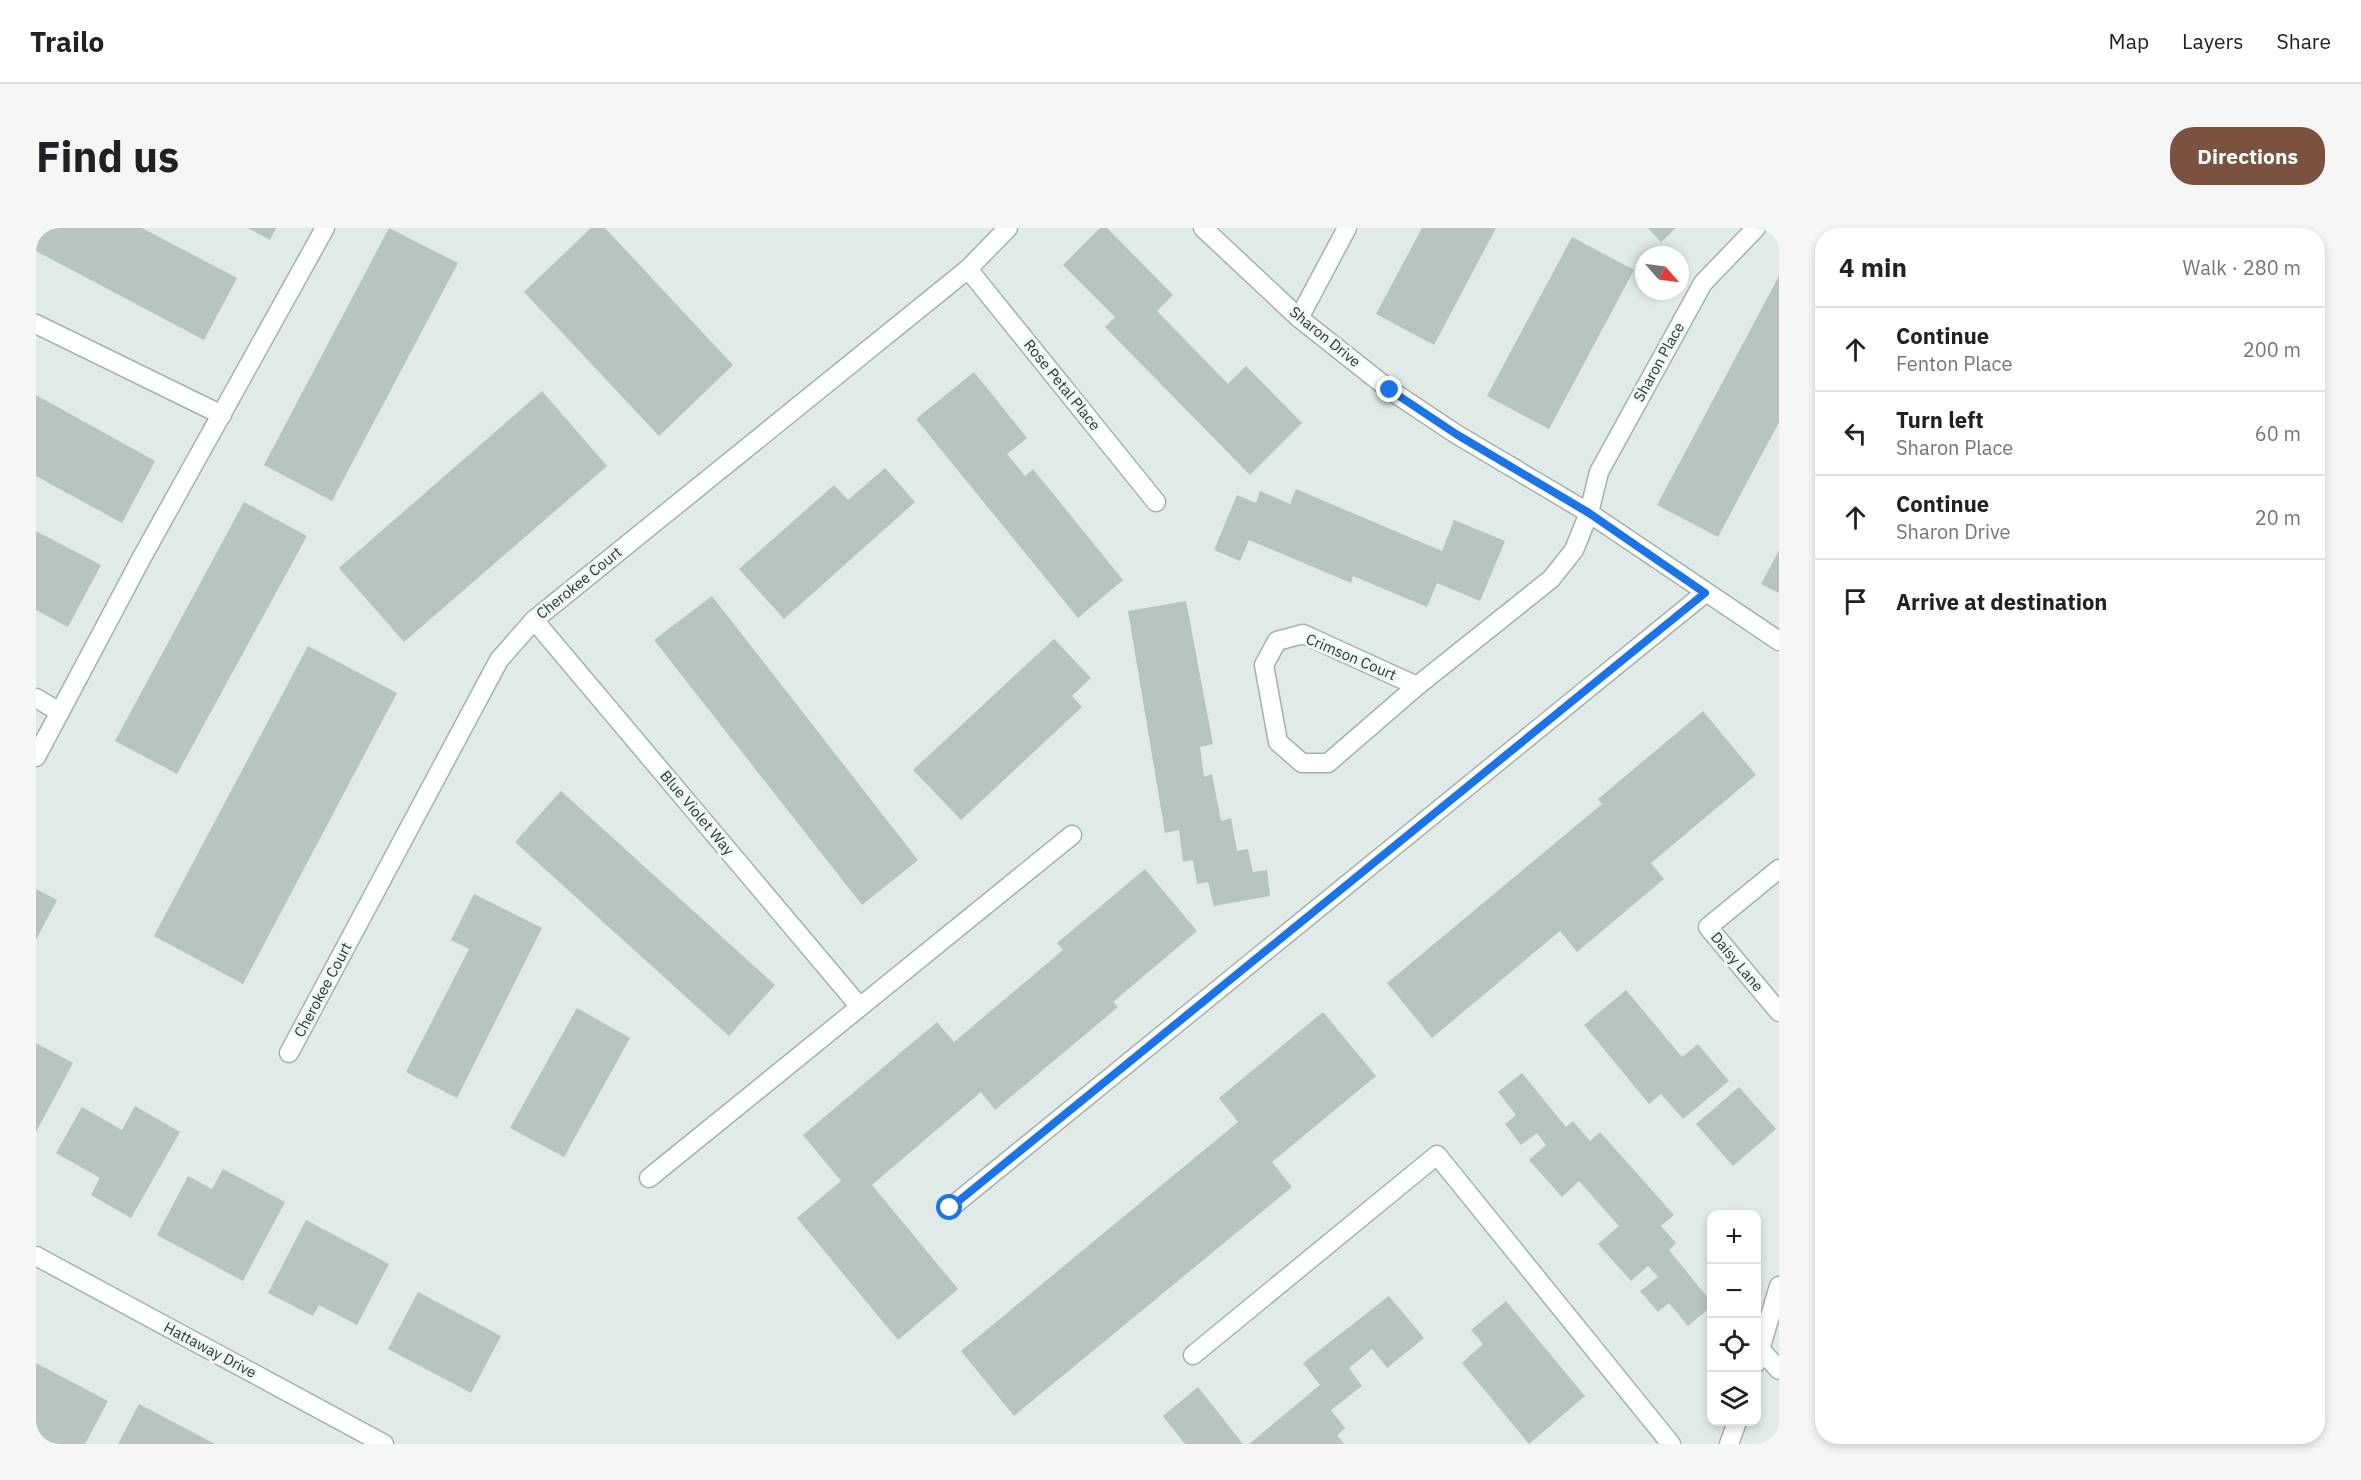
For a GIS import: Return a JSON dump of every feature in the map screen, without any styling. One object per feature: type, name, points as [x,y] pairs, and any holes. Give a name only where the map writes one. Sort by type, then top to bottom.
[{"type":"street","points":[[36,757],[325,228]]},
{"type":"street","name":"Cherokee Court","points":[[289,1053],[499,660],[534,620],[968,268],[1008,228]]},
{"type":"street","name":"Sharon Drive","points":[[1203,228],[1299,318],[1390,390],[1456,434],[1589,513]]},
{"type":"street","points":[[1299,318],[1347,228]]},
{"type":"street","name":"Sharon Place","points":[[1589,513],[1599,472],[1702,283],[1756,228]]},
{"type":"street","name":"Rose Petal Place","points":[[968,268],[1156,502]]},
{"type":"street","points":[[36,324],[222,415]]},
{"type":"street","points":[[1589,513],[1779,641]]},
{"type":"street","name":"Crimson Court","points":[[1417,686],[1303,634],[1277,641],[1264,665],[1278,742],[1302,763],[1328,763],[1417,686],[1551,579],[1574,550],[1589,513]]},
{"type":"street","points":[[950,1208],[1705,593]]},
{"type":"street","name":"Blue Violet Way","points":[[534,620],[860,1007]]},
{"type":"street","points":[[36,698],[60,712]]},
{"type":"street","points":[[649,1178],[1072,835]]},
{"type":"street","name":"Daisy Lane","points":[[1779,869],[1708,927],[1779,1012]]},
{"type":"street","points":[[1193,1355],[1437,1155],[1671,1444]]},
{"type":"street","name":"Hattaway Drive","points":[[36,1256],[384,1444]]},
{"type":"street","points":[[1761,1350],[1779,1286]]},
{"type":"street","points":[[1761,1358],[1779,1370]]},
{"type":"street","points":[[1729,1444],[1736,1426]]},
{"type":"building","points":[[36,228],[142,228],[237,278],[204,340],[36,251]]},
{"type":"building","points":[[248,228],[276,228],[270,240]]},
{"type":"building","points":[[389,228],[458,263],[332,501],[264,465]]},
{"type":"building","points":[[591,228],[605,228],[733,365],[659,436],[524,292]]},
{"type":"building","points":[[1100,228],[1107,228],[1173,295],[1157,311],[1228,384],[1246,366],[1302,423],[1250,475],[1105,327],[1115,317],[1063,265]]},
{"type":"building","points":[[1422,228],[1496,228],[1434,345],[1376,314]]},
{"type":"building","points":[[1648,228],[1676,228],[1661,242]]},
{"type":"building","points":[[1572,237],[1634,270],[1549,429],[1487,396]]},
{"type":"building","points":[[1779,276],[1779,422],[1718,537],[1657,505]]},
{"type":"building","points":[[974,372],[1027,438],[1007,454],[1025,476],[1033,469],[1123,580],[1078,618],[916,419]]},
{"type":"building","points":[[542,391],[607,466],[404,642],[339,568]]},
{"type":"building","points":[[36,395],[155,461],[122,523],[36,476]]},
{"type":"building","points":[[885,468],[915,502],[784,619],[739,569],[834,485],[848,500]]},
{"type":"building","points":[[1296,489],[1442,551],[1454,520],[1505,541],[1480,601],[1437,583],[1427,607],[1353,576],[1351,583],[1249,540],[1240,561],[1214,550],[1237,495],[1256,503],[1260,491],[1290,504]]},
{"type":"building","points":[[244,502],[307,536],[177,774],[115,741]]},
{"type":"building","points":[[36,531],[101,565],[68,627],[36,610]]},
{"type":"building","points":[[1779,550],[1779,593],[1761,584]]},
{"type":"building","points":[[712,596],[918,860],[862,905],[654,640]]},
{"type":"building","points":[[1186,601],[1213,744],[1200,747],[1204,777],[1212,774],[1221,821],[1231,818],[1237,851],[1248,849],[1253,872],[1267,870],[1270,896],[1214,906],[1208,882],[1197,884],[1193,860],[1183,862],[1179,830],[1165,833],[1128,611]]},
{"type":"building","points":[[1054,639],[1091,678],[1072,696],[1082,707],[961,820],[913,770]]},
{"type":"building","points":[[308,646],[397,693],[243,984],[154,936]]},
{"type":"building","points":[[1703,711],[1756,775],[1651,863],[1664,879],[1577,952],[1560,931],[1432,1038],[1387,983],[1602,804],[1598,799]]},
{"type":"building","points":[[561,791],[775,985],[729,1036],[515,842]]},
{"type":"building","points":[[1145,869],[1197,931],[1113,1002],[1118,1007],[995,1110],[981,1092],[872,1185],[958,1289],[898,1340],[797,1218],[841,1181],[803,1135],[937,1022],[954,1042],[1063,950],[1057,943]]},
{"type":"building","points":[[36,889],[57,900],[36,940]]},
{"type":"building","points":[[474,894],[542,928],[457,1098],[406,1072],[469,949],[451,940]]},
{"type":"building","points":[[1626,990],[1682,1057],[1698,1044],[1729,1081],[1683,1119],[1661,1094],[1649,1104],[1584,1025]]},
{"type":"building","points":[[577,1008],[630,1038],[564,1157],[510,1128]]},
{"type":"building","points":[[1323,1012],[1376,1076],[1272,1162],[1292,1187],[1014,1416],[961,1351],[1238,1122],[1219,1098]]},
{"type":"building","points":[[36,1043],[73,1063],[36,1132]]},
{"type":"building","points":[[1522,1073],[1566,1127],[1573,1121],[1590,1141],[1600,1132],[1674,1215],[1661,1226],[1676,1243],[1669,1250],[1707,1297],[1707,1310],[1688,1326],[1669,1303],[1658,1312],[1640,1291],[1658,1277],[1648,1266],[1631,1281],[1598,1244],[1619,1226],[1579,1181],[1562,1197],[1529,1160],[1546,1145],[1537,1133],[1521,1145],[1505,1124],[1516,1115],[1498,1092]]},
{"type":"building","points":[[1739,1087],[1776,1129],[1733,1166],[1696,1124]]},
{"type":"building","points":[[135,1106],[180,1132],[131,1218],[91,1195],[100,1178],[56,1153],[82,1107],[122,1130]]},
{"type":"building","points":[[223,1169],[285,1202],[243,1281],[157,1235],[188,1176],[212,1189]]},
{"type":"building","points":[[306,1220],[389,1264],[357,1325],[319,1305],[313,1316],[268,1293]]},
{"type":"building","points":[[418,1292],[501,1336],[471,1393],[388,1349]]},
{"type":"building","points":[[1389,1296],[1424,1338],[1387,1368],[1372,1349],[1349,1368],[1362,1386],[1331,1410],[1345,1428],[1337,1435],[1344,1444],[1249,1444],[1320,1385],[1303,1363]]},
{"type":"building","points":[[1506,1301],[1585,1396],[1529,1444],[1462,1363],[1483,1344],[1471,1330]]},
{"type":"building","points":[[36,1363],[108,1401],[85,1444],[36,1444]]},
{"type":"building","points":[[1198,1387],[1243,1444],[1185,1444],[1163,1416]]},
{"type":"building","points":[[139,1404],[215,1444],[118,1444]]},
{"type":"route","points":[[950,1208],[1705,593],[1589,513],[1456,434],[1390,390]]}]
